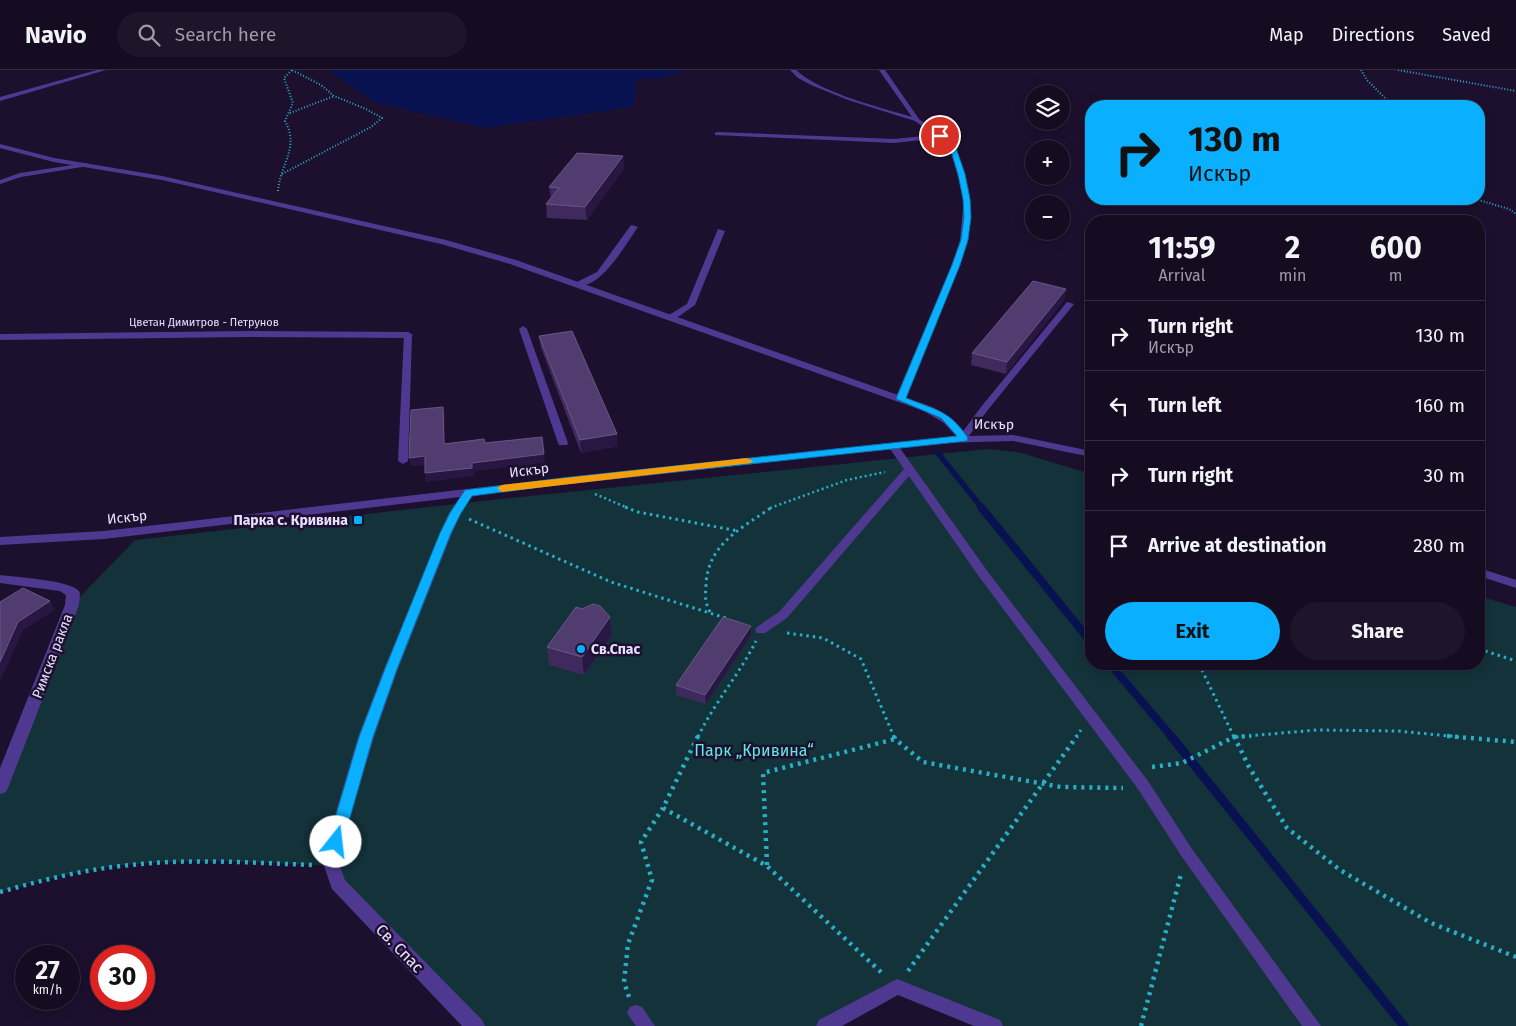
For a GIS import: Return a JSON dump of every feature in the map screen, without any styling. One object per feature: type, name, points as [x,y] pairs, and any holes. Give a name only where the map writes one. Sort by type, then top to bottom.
[{"type":"street","points":[[0,146],[54,160],[162,178],[481,252],[580,284],[900,399],[944,416],[955,426],[963,438]]},
{"type":"street","name":"Цветан Димитров - Петрунов","points":[[0,336],[408,335]]},
{"type":"street","name":"Искър","points":[[0,541],[114,534],[571,480],[963,438],[994,437],[1022,439],[1085,453]]},
{"type":"street","points":[[332,866],[336,842],[366,737],[391,669],[455,513],[468,493]]},
{"type":"street","points":[[1485,574],[1516,584]]},
{"type":"street","name":"Римска ракла","points":[[0,579],[63,587],[73,593],[72,605],[0,788]]},
{"type":"street","name":"Св. Спас","points":[[332,866],[338,884],[475,1026]]},
{"type":"lane","points":[[0,99],[103,70]]},
{"type":"lane","points":[[793,70],[803,80],[820,87],[917,120],[953,148],[967,199],[968,217],[964,240],[956,265],[900,399]]},
{"type":"lane","points":[[882,70],[917,120]]},
{"type":"lane","points":[[0,105],[9,102]]},
{"type":"lane","points":[[717,134],[894,141],[940,136]]},
{"type":"lane","points":[[0,182],[20,176],[86,165]]},
{"type":"lane","points":[[580,284],[600,274],[634,227]]},
{"type":"lane","points":[[672,317],[691,305],[720,231]]},
{"type":"lane","points":[[963,438],[984,409],[1070,304]]},
{"type":"lane","points":[[523,329],[563,443]]},
{"type":"lane","points":[[403,461],[408,335]]},
{"type":"lane","points":[[893,446],[984,575],[1143,785],[1187,853],[1312,1026]]},
{"type":"lane","points":[[761,630],[782,614],[909,469]]},
{"type":"lane","points":[[825,1026],[896,987],[994,1026]]},
{"type":"path","points":[[282,174],[302,167],[350,137],[378,124],[382,118],[366,109],[334,96],[321,84],[292,70],[284,78],[293,103],[285,120],[290,128],[293,140],[282,174],[277,190],[288,207]]},
{"type":"path","points":[[1361,70],[1367,80],[1387,100]]},
{"type":"path","points":[[1398,70],[1516,91]]},
{"type":"path","points":[[289,113],[334,96]]},
{"type":"path","points":[[1485,202],[1516,214]]},
{"type":"path","points":[[710,613],[705,603],[706,571],[720,544],[774,505],[847,480],[909,469]]},
{"type":"path","points":[[571,480],[594,493],[638,512],[738,531]]},
{"type":"path","points":[[455,513],[611,582],[761,630],[823,638],[861,659],[896,738],[923,762],[1061,787],[1127,788],[1143,785],[1149,768],[1182,763],[1234,737],[1317,730],[1397,731],[1516,742]]},
{"type":"path","points":[[641,1019],[624,982],[628,944],[652,880],[641,842],[663,808],[704,724],[746,662],[761,630]]},
{"type":"path","points":[[1485,651],[1516,661]]},
{"type":"path","points":[[1202,670],[1249,767],[1287,828],[1340,870],[1431,923],[1516,957]]},
{"type":"path","points":[[663,808],[767,866],[896,987],[1091,716]]},
{"type":"path","points":[[767,866],[764,773],[896,738]]},
{"type":"path","points":[[1141,1026],[1187,853]]},
{"type":"path","points":[[0,892],[89,871],[148,863],[238,862],[332,866]]},
{"type":"green space","name":"Парк „Кривина“","points":[[987,449],[1018,452],[1085,472],[1085,670],[1485,670],[1485,598],[1516,607],[1516,1026],[990,1026],[897,987],[825,1026],[475,1026],[332,866],[218,861],[149,863],[74,873],[0,892],[0,788],[72,605],[135,540],[482,501]]},
{"type":"shaded area","points":[[328,70],[688,70],[662,78],[637,79],[633,107],[486,128],[376,103]]},
{"type":"building","points":[[577,153],[623,156],[585,207],[546,204],[559,188],[549,187]]},
{"type":"building","points":[[1033,281],[1066,289],[1007,362],[972,353]]},
{"type":"building","points":[[572,331],[617,434],[580,440],[539,336]]},
{"type":"building","points":[[443,407],[444,444],[484,439],[485,443],[542,437],[544,454],[472,463],[472,468],[425,473],[425,456],[409,458],[411,410]]},
{"type":"building","points":[[23,588],[50,601],[18,622],[0,662],[0,602]]},
{"type":"building","points":[[593,604],[600,606],[610,617],[582,657],[547,647],[576,607],[582,609]]},
{"type":"building","points":[[723,617],[751,626],[705,695],[676,685]]},
{"type":"waterway","points":[[938,453],[982,508]]},
{"type":"waterway","points":[[981,507],[1085,635]]},
{"type":"waterway","points":[[1115,670],[1172,737]]},
{"type":"waterway","points":[[1171,736],[1404,1026]]},
{"type":"slow traffic","points":[[502,488],[747,461]]},
{"type":"place","name":"Парка с. Кривина","points":[[358,520]]},
{"type":"place","name":"Св.Спас","points":[[581,649]]},
{"type":"route","points":[[336,842],[366,737],[391,669],[446,533],[455,513],[468,493],[571,480],[963,438],[955,426],[944,416],[900,399],[956,265],[964,240],[968,217],[967,199],[953,148],[940,136]]}]
